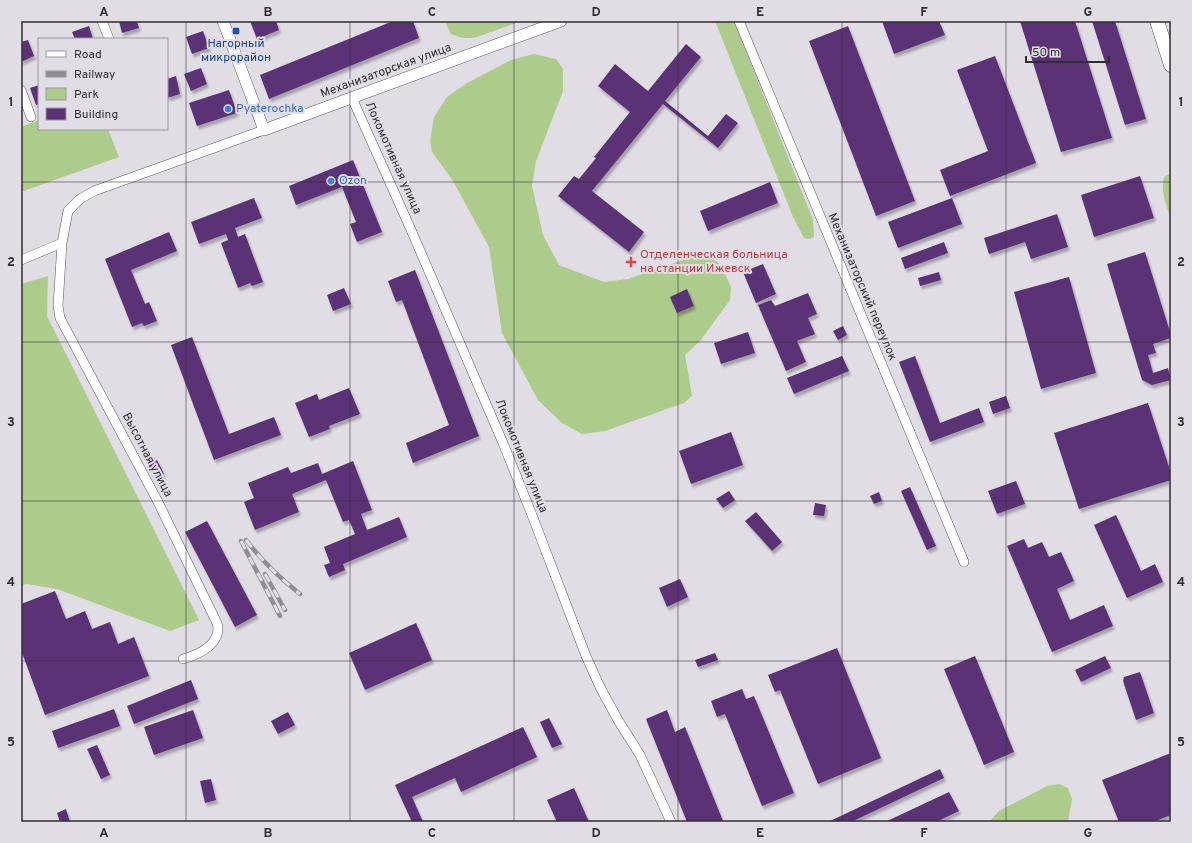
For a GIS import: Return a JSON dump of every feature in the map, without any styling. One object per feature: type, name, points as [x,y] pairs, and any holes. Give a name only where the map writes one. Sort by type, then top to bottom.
[{"type":"main road","points":[[1157,21],[1171,65]]},
{"type":"street","points":[[102,21],[109,38]]},
{"type":"street","points":[[223,21],[264,130]]},
{"type":"street","name":"Механизаторская улица","points":[[68,211],[80,199],[94,191],[561,21]]},
{"type":"street","name":"Механизаторский переулок","points":[[739,21],[964,562]]},
{"type":"street","points":[[21,90],[31,117]]},
{"type":"street","name":"Локомотивная улица","points":[[352,98],[412,232],[505,450],[532,515],[586,656],[600,687],[618,720],[640,755],[671,822]]},
{"type":"street","name":"Высотная улица","points":[[68,211],[62,243],[58,306],[60,318],[157,500],[218,627],[215,639],[204,651],[183,659]]},
{"type":"street","points":[[21,260],[62,243]]},
{"type":"green space","points":[[447,21],[522,21],[474,38],[462,38],[451,34],[446,24]]},
{"type":"green space","points":[[715,21],[734,21],[813,220],[814,237],[809,239],[804,238],[793,217]]},
{"type":"green space","points":[[534,54],[556,59],[563,69],[563,91],[536,161],[532,186],[543,235],[559,265],[604,282],[628,279],[698,255],[711,257],[721,265],[731,287],[730,300],[700,341],[685,355],[692,396],[684,403],[605,431],[582,434],[562,423],[538,400],[502,333],[489,247],[453,181],[432,152],[430,141],[434,117],[447,97],[467,83],[511,60]]},
{"type":"green space","points":[[38,120],[38,130],[108,130],[119,157],[21,192],[21,127]]},
{"type":"green space","points":[[1171,173],[1171,219],[1164,198],[1163,181],[1165,176]]},
{"type":"green space","points":[[48,276],[47,316],[199,620],[170,631],[57,589],[27,584],[21,585],[21,284]]},
{"type":"green space","points":[[1059,784],[1068,788],[1072,799],[1068,822],[989,822],[999,811],[1047,786]]},
{"type":"building","points":[[119,21],[137,21],[139,28],[122,33]]},
{"type":"building","points":[[250,21],[276,21],[279,30],[257,39]]},
{"type":"building","points":[[393,21],[413,21],[419,38],[269,99],[260,75]]},
{"type":"building","points":[[882,21],[939,21],[945,35],[894,54]]},
{"type":"building","points":[[1020,21],[1075,21],[1112,138],[1061,152]]},
{"type":"building","points":[[1092,21],[1115,21],[1146,119],[1125,125]]},
{"type":"building","points":[[89,26],[93,38],[75,38],[72,32]]},
{"type":"building","points":[[848,26],[915,201],[876,216],[809,41]]},
{"type":"building","points":[[203,31],[209,48],[192,54],[186,37]]},
{"type":"building","points":[[28,40],[34,56],[21,62],[21,42]]},
{"type":"building","points":[[686,44],[701,57],[665,101],[708,136],[726,114],[738,123],[718,148],[663,104],[592,191],[644,232],[629,252],[558,196],[574,176],[579,179],[596,158],[594,157],[630,112],[598,86],[615,64],[648,91]]},
{"type":"building","points":[[995,56],[1036,163],[950,196],[940,170],[988,151],[957,70]]},
{"type":"building","points":[[201,68],[207,84],[191,91],[184,74]]},
{"type":"building","points":[[176,76],[180,94],[168,98],[168,79]]},
{"type":"building","points":[[38,85],[38,104],[36,105],[30,88]]},
{"type":"building","points":[[229,90],[237,113],[197,126],[189,103]]},
{"type":"building","points":[[353,160],[382,232],[357,242],[350,224],[356,222],[342,187],[296,205],[289,186]]},
{"type":"building","points":[[1140,176],[1154,218],[1094,237],[1081,195]]},
{"type":"building","points":[[770,182],[778,203],[708,231],[700,211]]},
{"type":"building","points":[[254,198],[262,218],[235,228],[238,237],[245,234],[263,282],[252,286],[250,283],[238,288],[221,243],[228,240],[226,234],[199,244],[191,222]]},
{"type":"building","points":[[952,198],[962,224],[898,248],[888,222]]},
{"type":"building","points":[[1057,214],[1068,247],[1031,259],[1025,242],[989,254],[984,238]]},
{"type":"building","points":[[169,232],[177,251],[131,270],[145,304],[149,302],[157,321],[144,326],[142,323],[132,327],[105,259]]},
{"type":"building","points":[[944,242],[948,253],[905,269],[901,258]]},
{"type":"building","points":[[1145,252],[1171,335],[1171,338],[1153,344],[1156,353],[1148,355],[1153,373],[1168,368],[1171,380],[1152,385],[1142,380],[1107,264]]},
{"type":"building","points":[[763,264],[776,294],[756,303],[743,272]]},
{"type":"building","points":[[415,270],[479,436],[413,463],[406,443],[449,425],[402,300],[396,302],[388,281]]},
{"type":"building","points":[[939,272],[941,280],[920,286],[918,278]]},
{"type":"building","points":[[1069,277],[1096,373],[1041,389],[1014,292]]},
{"type":"building","points":[[344,288],[351,304],[333,311],[327,295]]},
{"type":"building","points":[[687,289],[694,306],[677,313],[670,297]]},
{"type":"building","points":[[808,293],[817,314],[808,318],[815,334],[797,341],[806,362],[786,371],[758,305],[771,300],[775,306]]},
{"type":"building","points":[[843,326],[847,335],[838,340],[833,331]]},
{"type":"building","points":[[748,332],[755,353],[721,364],[714,343]]},
{"type":"building","points":[[192,337],[229,434],[274,417],[281,435],[214,460],[171,345]]},
{"type":"building","points":[[842,356],[849,371],[794,394],[787,378]]},
{"type":"building","points":[[915,356],[940,423],[979,408],[984,422],[930,442],[899,362]]},
{"type":"building","points":[[349,388],[360,414],[329,426],[330,429],[309,437],[295,403],[317,394],[319,400]]},
{"type":"building","points":[[1006,396],[1010,408],[993,414],[989,402]]},
{"type":"building","points":[[1148,403],[1171,473],[1171,480],[1079,509],[1054,433]]},
{"type":"building","points":[[731,432],[743,465],[691,484],[679,451]]},
{"type":"building","points":[[157,460],[164,474],[155,479],[148,464]]},
{"type":"building","points":[[353,461],[372,510],[361,514],[367,530],[399,517],[407,537],[343,564],[345,570],[329,577],[324,565],[330,563],[324,547],[355,534],[349,520],[343,522],[326,480],[292,494],[299,512],[255,530],[244,502],[254,498],[248,483],[288,467],[291,473],[318,463],[322,474]]},
{"type":"building","points":[[1016,481],[1025,504],[997,514],[988,491]]},
{"type":"building","points":[[910,487],[936,546],[927,550],[901,491]]},
{"type":"building","points":[[729,491],[735,500],[723,508],[716,499]]},
{"type":"building","points":[[879,492],[882,501],[874,504],[870,496]]},
{"type":"building","points":[[815,503],[826,505],[824,516],[813,515]]},
{"type":"building","points":[[756,512],[782,542],[772,551],[745,521]]},
{"type":"building","points":[[1116,515],[1141,571],[1155,564],[1163,582],[1127,598],[1094,525]]},
{"type":"building","points":[[207,521],[257,615],[235,627],[185,532]]},
{"type":"building","points":[[1024,539],[1028,548],[1042,542],[1049,557],[1061,552],[1074,581],[1057,589],[1070,620],[1104,605],[1113,626],[1052,652],[1007,546]]},
{"type":"building","points":[[680,579],[688,597],[667,607],[659,588]]},
{"type":"building","points":[[55,591],[66,619],[85,611],[92,629],[110,622],[118,644],[134,637],[149,676],[45,715],[21,650],[21,604]]},
{"type":"building","points":[[416,623],[432,660],[365,690],[349,653]]},
{"type":"building","points":[[837,648],[881,758],[818,784],[780,690],[775,692],[768,675]]},
{"type":"building","points":[[715,653],[718,660],[698,667],[695,660]]},
{"type":"building","points":[[975,656],[1014,752],[984,765],[944,669]]},
{"type":"building","points":[[1105,656],[1111,668],[1081,682],[1075,670]]},
{"type":"building","points":[[1140,672],[1154,713],[1136,720],[1123,681],[1124,677]]},
{"type":"building","points":[[191,680],[198,699],[134,724],[127,706]]},
{"type":"building","points":[[742,689],[746,699],[754,696],[794,793],[762,806],[725,714],[717,717],[711,701]]},
{"type":"building","points":[[114,709],[120,726],[58,748],[52,731]]},
{"type":"building","points":[[193,710],[203,738],[154,755],[144,727]]},
{"type":"building","points":[[667,710],[675,732],[685,727],[723,821],[687,822],[646,719]]},
{"type":"building","points":[[288,712],[295,725],[278,734],[271,721]]},
{"type":"building","points":[[549,718],[562,744],[552,748],[540,722]]},
{"type":"building","points":[[523,727],[537,757],[461,792],[455,778],[412,797],[423,822],[412,822],[395,785]]},
{"type":"building","points":[[97,745],[110,775],[101,779],[87,749]]},
{"type":"building","points":[[1171,753],[1171,815],[1153,822],[1119,822],[1102,780]]},
{"type":"building","points":[[940,769],[944,778],[851,822],[828,822]]},
{"type":"building","points":[[211,779],[216,800],[205,803],[200,781]]},
{"type":"building","points":[[574,788],[589,822],[557,822],[547,800]]},
{"type":"building","points":[[949,792],[959,811],[936,822],[885,822]]},
{"type":"building","points":[[66,809],[70,822],[60,822],[57,813]]},
{"type":"railway","points":[[246,540],[258,555],[285,582],[300,594]]},
{"type":"railway","points":[[241,541],[280,616]]},
{"type":"railway","points":[[265,574],[285,610]]},
{"type":"place","name":"Нагорный микрорайон","points":[[236,31]]},
{"type":"place","name":"Pyaterochka","points":[[228,109]]},
{"type":"place","name":"Ozon","points":[[331,181]]},
{"type":"place","name":"Отделенческая больница на станции Ижевск","points":[[631,262]]}]
